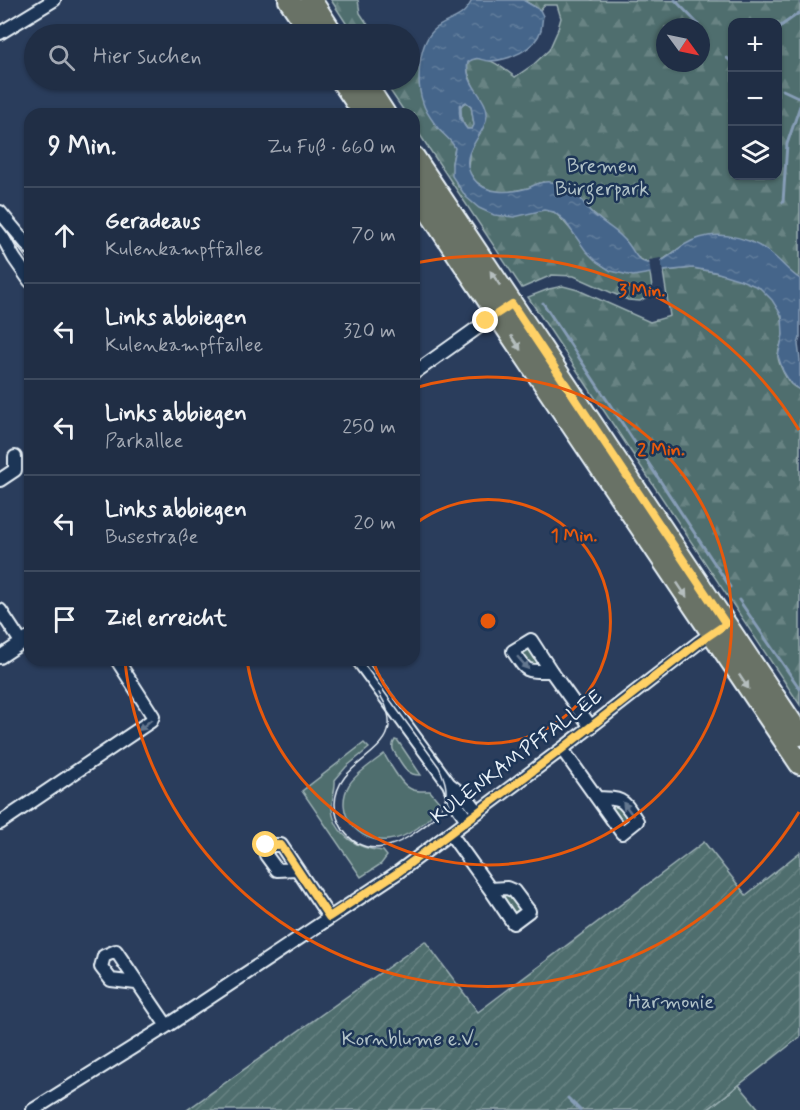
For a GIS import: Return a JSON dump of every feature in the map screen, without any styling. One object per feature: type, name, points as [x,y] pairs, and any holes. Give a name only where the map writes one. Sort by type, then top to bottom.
[{"type":"main road","points":[[289,0],[305,24]]},
{"type":"main road","points":[[311,0],[327,24]]},
{"type":"main road","points":[[348,90],[360,108]]},
{"type":"main road","points":[[369,90],[381,108]]},
{"type":"main road","points":[[420,168],[504,309]]},
{"type":"main road","points":[[420,197],[504,309],[719,628],[800,735]]},
{"type":"main road","points":[[719,628],[800,764]]},
{"type":"street","points":[[0,33],[54,0]]},
{"type":"street","points":[[0,212],[24,241]]},
{"type":"street","points":[[0,232],[24,272]]},
{"type":"street","points":[[420,369],[504,309]]},
{"type":"street","points":[[0,480],[15,470],[15,458]]},
{"type":"street","points":[[0,610],[24,638]]},
{"type":"street","name":"KULENKAMPFFALLEE","points":[[33,1110],[167,1026],[397,873],[719,628]]},
{"type":"street","points":[[0,657],[24,641]]},
{"type":"street","points":[[0,823],[151,722],[153,716],[121,666]]},
{"type":"street","points":[[362,666],[449,784],[458,807],[467,820]]},
{"type":"street","points":[[551,671],[591,727]]},
{"type":"street","points":[[562,749],[598,798]]},
{"type":"street","points":[[449,784],[468,799],[478,812]]},
{"type":"street","points":[[450,833],[490,889]]},
{"type":"street","points":[[296,869],[329,917]]},
{"type":"street","points":[[136,982],[167,1026]]},
{"type":"green space","points":[[331,0],[358,0],[360,13],[367,24],[347,24]]},
{"type":"green space","name":"Bremen Bürgerpark","points":[[523,0],[800,1],[800,279],[769,252],[749,241],[684,245],[661,261],[647,263],[635,256],[628,244],[590,211],[573,190],[543,182],[508,192],[490,191],[475,181],[468,170],[469,155],[484,126],[468,71],[468,61],[486,59],[515,77],[534,64],[549,50],[561,18],[557,5],[544,5],[540,10]]},
{"type":"green space","points":[[420,88],[438,128],[455,148],[452,163],[458,187],[554,212],[593,258],[603,266],[615,272],[650,273],[652,288],[650,295],[640,301],[628,300],[574,276],[552,275],[522,288],[420,135],[420,108],[402,108],[390,90],[420,90]]},
{"type":"green space","points":[[466,102],[471,106],[474,125],[472,129],[467,129],[460,118],[459,110]]},
{"type":"green space","points":[[693,268],[744,280],[759,287],[770,296],[781,314],[783,327],[779,363],[790,383],[800,390],[800,705],[528,297],[563,286],[578,290],[650,322],[670,316],[663,271]]},
{"type":"green space","points":[[529,647],[544,666],[532,667],[522,654],[522,651]]},
{"type":"green space","points":[[395,740],[398,741],[421,775],[410,773],[402,765],[393,749]]},
{"type":"green space","points":[[364,743],[369,748],[346,767],[335,780],[332,805],[334,818],[343,834],[357,844],[383,851],[387,856],[381,864],[361,877],[302,791]]},
{"type":"green space","points":[[384,754],[407,787],[416,791],[430,791],[440,803],[431,816],[418,828],[396,839],[377,840],[367,837],[351,824],[344,806],[349,785],[365,768]]},
{"type":"green space","points":[[608,803],[622,806],[630,821],[624,825],[621,824]]},
{"type":"green space","name":"Harmonie","points":[[704,842],[746,895],[800,852],[800,1037],[707,1110],[187,1110],[425,941],[478,1012]]},
{"type":"green space","points":[[501,893],[511,895],[523,911],[514,916],[499,897]]},
{"type":"green space","points":[[739,1085],[760,1110],[707,1110]]},
{"type":"water","points":[[472,0],[523,0],[540,10],[543,16],[538,37],[520,53],[497,60],[477,59],[468,62],[469,77],[487,109],[485,124],[469,153],[468,161],[469,169],[478,184],[491,190],[506,192],[545,182],[567,188],[577,194],[588,209],[621,236],[637,256],[645,262],[658,262],[694,240],[716,235],[749,241],[769,252],[800,279],[800,338],[798,344],[800,390],[791,384],[778,356],[783,335],[782,316],[772,300],[760,288],[715,272],[693,268],[633,276],[611,271],[586,251],[564,220],[554,212],[544,210],[514,217],[494,215],[479,208],[466,197],[452,176],[455,148],[425,109],[420,86],[421,55],[428,38],[438,27],[464,12]],"holes":[[[466,102],[471,106],[474,125],[472,129],[467,129],[461,119],[459,111]]]},
{"type":"pier","points":[[661,258],[663,274],[651,276],[649,260]]},
{"type":"waterway","points":[[675,0],[692,18]]},
{"type":"waterway","points":[[782,25],[799,13]]},
{"type":"waterway","points":[[783,90],[800,98]]},
{"type":"waterway","points":[[460,105],[461,120]]},
{"type":"waterway","points":[[783,202],[787,144],[800,106]]},
{"type":"waterway","points":[[543,303],[730,587]]},
{"type":"waterway","points":[[739,600],[800,689]]},
{"type":"waterway","points":[[568,1098],[580,1110]]},
{"type":"tram line","points":[[0,223],[24,255]]},
{"type":"tram line","points":[[365,666],[439,767],[446,789],[442,806],[427,824],[401,841],[381,848],[371,848],[361,845],[343,830],[337,817],[335,804],[338,788],[346,776],[377,748],[385,737],[389,725],[387,710],[379,693]]},
{"type":"route","points":[[266,845],[281,845],[329,917],[397,873],[726,624],[512,304],[486,321]]},
{"type":"park label","name":"Kornblume e.V.","points":[[410,1039]]}]
